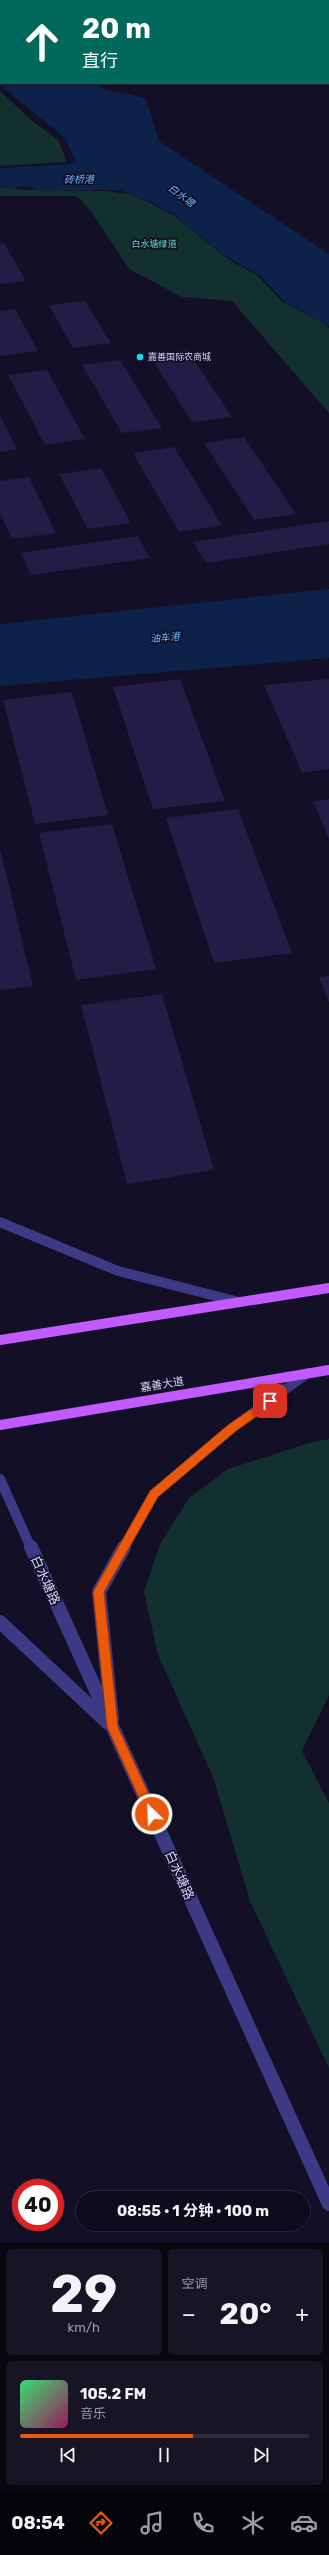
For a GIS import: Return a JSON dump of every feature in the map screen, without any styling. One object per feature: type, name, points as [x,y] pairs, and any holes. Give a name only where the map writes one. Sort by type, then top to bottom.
[{"type":"main road","points":[[0,1340],[329,1288]]},
{"type":"main road","name":"嘉善大道","points":[[0,1425],[329,1370]]},
{"type":"street","points":[[0,1222],[118,1271],[239,1302]]},
{"type":"street","points":[[113,1727],[99,1592],[154,1494],[232,1428],[308,1373]]},
{"type":"street","name":"白水塘路","points":[[0,1479],[329,2204]]},
{"type":"street","points":[[0,1622],[19,1637],[113,1727]]},
{"type":"green space","points":[[0,91],[30,119],[58,140],[67,162],[0,166]]},
{"type":"green space","name":"白水塘绿道","points":[[0,187],[26,190],[106,191],[129,194],[149,202],[176,217],[228,259],[258,276],[283,302],[322,322],[329,328],[329,413],[232,301],[182,297],[129,269],[90,210],[77,196],[0,196]]},
{"type":"green space","points":[[329,1439],[329,1695],[302,1751],[329,1803],[329,2068],[250,1901],[213,1777],[158,1655],[144,1592],[160,1544],[189,1498],[228,1469],[309,1443]]},
{"type":"water","points":[[97,84],[106,90],[146,98],[159,141],[329,254],[329,326],[285,302],[259,275],[224,255],[173,214],[151,202],[119,190],[36,190],[29,186],[16,187],[17,190],[0,185],[0,168],[70,164],[75,160],[64,137],[0,85]]},
{"type":"water","name":"油车港","points":[[329,589],[329,658],[0,686],[0,624]]},
{"type":"building","points":[[4,243],[26,281],[0,284],[0,244]]},
{"type":"building","points":[[85,301],[111,343],[73,348],[49,305]]},
{"type":"building","points":[[15,309],[38,351],[0,356],[0,311]]},
{"type":"building","points":[[187,350],[232,417],[192,422],[149,355]]},
{"type":"building","points":[[120,360],[162,428],[122,433],[82,365]]},
{"type":"building","points":[[47,370],[85,439],[45,445],[8,375]]},
{"type":"building","points":[[0,415],[17,449],[0,452]]},
{"type":"building","points":[[244,437],[296,514],[254,520],[204,443]]},
{"type":"building","points":[[174,447],[222,525],[179,532],[133,453]]},
{"type":"building","points":[[101,468],[131,523],[88,529],[59,474]]},
{"type":"building","points":[[29,477],[56,533],[12,539],[0,513],[0,481]]},
{"type":"building","points":[[329,521],[329,544],[206,563],[193,542]]},
{"type":"building","points":[[138,536],[150,558],[31,575],[21,553]]},
{"type":"building","points":[[180,679],[225,801],[153,809],[113,687]]},
{"type":"building","points":[[329,679],[329,769],[302,773],[264,685]]},
{"type":"building","points":[[72,692],[108,815],[35,824],[3,700]]},
{"type":"building","points":[[329,799],[329,839],[313,801]]},
{"type":"building","points":[[238,809],[292,953],[214,963],[166,818]]},
{"type":"building","points":[[112,824],[156,969],[76,980],[39,833]]},
{"type":"building","points":[[0,848],[33,986],[0,990]]},
{"type":"building","points":[[329,976],[329,1003],[319,977]]},
{"type":"building","points":[[162,994],[214,1170],[127,1184],[81,1005]]},
{"type":"place","name":"嘉善国际农商城","points":[[140,357]]},
{"type":"route","points":[[152,1814],[113,1727],[99,1592],[154,1494],[232,1428],[270,1401]]},
{"type":"water label","name":"砖桥港","points":[[79,179]]},
{"type":"water label","name":"白水塘","points":[[182,195]]}]
